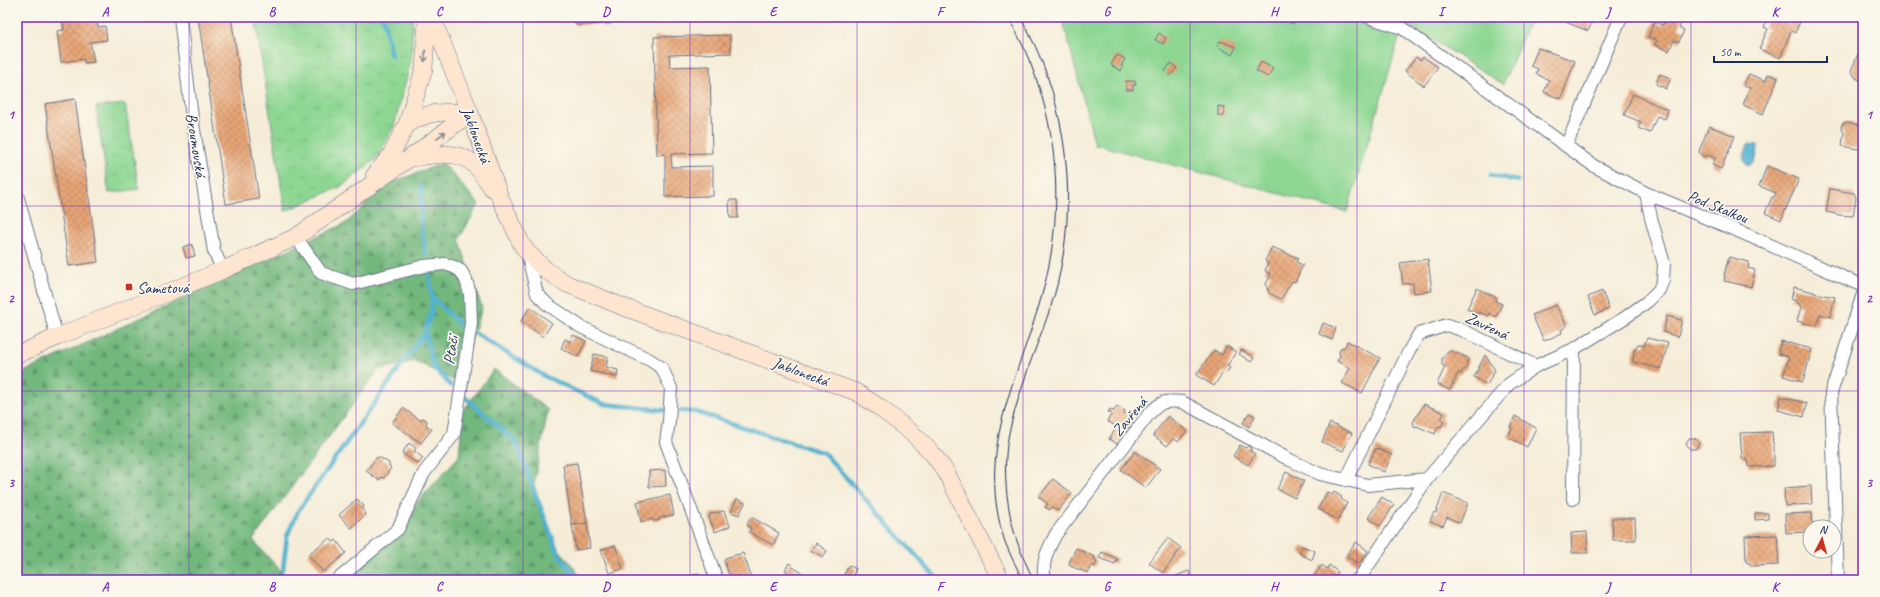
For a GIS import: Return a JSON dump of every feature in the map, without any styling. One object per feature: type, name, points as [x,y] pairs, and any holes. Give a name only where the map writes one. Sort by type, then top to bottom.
[{"type":"street","name":"Broumovská","points":[[180,17],[192,118],[212,243],[223,270]]},
{"type":"street","points":[[364,190],[391,155],[407,124],[424,69],[427,17]]},
{"type":"street","name":"Jablonecká","points":[[432,17],[470,113],[501,200],[527,252],[537,294],[547,304],[581,327],[650,360],[662,368],[671,388],[666,442],[717,580]]},
{"type":"street","name":"Pod Skalkou","points":[[1368,17],[1402,28],[1594,166],[1646,193],[1746,234],[1863,286]]},
{"type":"street","points":[[1566,146],[1621,17]]},
{"type":"street","points":[[407,124],[420,116],[434,112],[470,113]]},
{"type":"street","points":[[17,355],[56,337],[223,270],[296,238],[410,158],[470,113]]},
{"type":"street","points":[[410,158],[441,153],[458,156],[471,162],[501,200]]},
{"type":"street","points":[[1356,580],[1361,576],[1427,479],[1509,384],[1536,366],[1574,349],[1637,309],[1659,290],[1663,280],[1664,264],[1651,218],[1646,193]]},
{"type":"street","points":[[17,195],[56,337]]},
{"type":"street","name":"Ptačí","points":[[296,238],[322,273],[353,284],[424,266],[445,264],[454,267],[461,272],[466,280],[470,294],[471,323],[454,434],[424,473],[398,529],[337,580]]},
{"type":"street","name":"Jablonecká","points":[[527,252],[546,271],[567,284],[621,306],[856,392],[879,407],[913,434],[932,453],[946,472],[1001,580]]},
{"type":"street","points":[[1838,580],[1831,393],[1863,294]]},
{"type":"street","name":"Zavřená","points":[[1346,480],[1409,351],[1419,334],[1447,325],[1462,330],[1536,366]]},
{"type":"street","points":[[1573,499],[1574,349]]},
{"type":"street","name":"Zavřená","points":[[1045,580],[1043,569],[1048,549],[1056,534],[1149,414],[1159,403],[1166,401],[1182,402],[1290,460],[1320,474],[1368,485],[1427,479]]},
{"type":"green space","points":[[255,17],[413,17],[411,61],[394,126],[375,160],[340,187],[285,211]]},
{"type":"green space","points":[[1062,17],[1390,17],[1404,22],[1347,212],[1095,144]]},
{"type":"green space","points":[[1406,17],[1531,17],[1503,84],[1404,22]]},
{"type":"green space","points":[[125,104],[139,189],[109,193],[96,107]]},
{"type":"green space","points":[[443,163],[479,204],[459,239],[482,308],[457,382],[415,361],[378,370],[253,540],[289,580],[17,580],[17,375],[346,223],[388,184]]},
{"type":"green space","points":[[494,369],[548,410],[534,484],[549,538],[583,580],[347,580],[459,456],[463,411]]},
{"type":"water","points":[[1748,144],[1758,145],[1758,151],[1753,163],[1748,166],[1743,159]]},
{"type":"building","points":[[62,17],[97,17],[98,27],[105,26],[107,40],[90,42],[94,62],[84,63],[84,59],[61,62],[57,31],[64,30]]},
{"type":"building","points":[[198,17],[231,17],[259,199],[226,204]]},
{"type":"building","points":[[575,17],[611,17],[611,24],[575,25]]},
{"type":"building","points":[[1286,17],[1295,20],[1293,24],[1285,20]]},
{"type":"building","points":[[1559,17],[1594,17],[1588,31],[1558,19]]},
{"type":"building","points":[[1667,17],[1683,17],[1679,28],[1684,30],[1679,42],[1674,40],[1669,51],[1655,45],[1657,40],[1648,37],[1654,22],[1663,25]]},
{"type":"building","points":[[1768,17],[1777,19],[1778,17],[1802,17],[1795,33],[1791,31],[1780,58],[1759,49],[1768,29],[1764,27]]},
{"type":"building","points":[[1159,33],[1166,38],[1163,44],[1155,40]]},
{"type":"building","points":[[730,35],[731,53],[669,55],[670,67],[710,66],[712,153],[671,154],[672,167],[713,166],[713,196],[665,197],[665,154],[657,155],[654,37]]},
{"type":"building","points":[[1220,41],[1236,47],[1232,55],[1217,46]]},
{"type":"building","points":[[1538,48],[1575,61],[1561,99],[1544,92],[1549,80],[1536,74],[1538,69],[1531,66]]},
{"type":"building","points":[[1863,52],[1863,78],[1860,80],[1856,78],[1851,71],[1858,54]]},
{"type":"building","points":[[1117,55],[1125,59],[1121,66],[1123,67],[1121,71],[1111,65]]},
{"type":"building","points":[[1416,57],[1421,60],[1423,57],[1438,67],[1424,86],[1405,71]]},
{"type":"building","points":[[1261,62],[1273,68],[1268,77],[1256,71]]},
{"type":"building","points":[[1171,63],[1177,68],[1170,76],[1165,71]]},
{"type":"building","points":[[1660,74],[1671,78],[1666,89],[1656,84]]},
{"type":"building","points":[[1749,74],[1766,81],[1768,74],[1778,78],[1763,114],[1743,105],[1750,88],[1743,86]]},
{"type":"building","points":[[1126,81],[1135,81],[1136,85],[1133,85],[1133,90],[1126,90]]},
{"type":"building","points":[[1633,94],[1668,110],[1665,119],[1657,116],[1650,133],[1638,128],[1641,122],[1624,115]]},
{"type":"building","points":[[75,99],[98,262],[69,266],[45,104]]},
{"type":"building","points":[[1218,106],[1225,107],[1224,116],[1218,116]]},
{"type":"building","points":[[1846,122],[1863,126],[1863,150],[1842,146],[1844,132],[1841,129],[1842,124]]},
{"type":"building","points":[[1709,126],[1735,136],[1721,169],[1712,165],[1715,158],[1708,155],[1705,157],[1701,155],[1699,151]]},
{"type":"building","points":[[1767,166],[1799,179],[1781,220],[1765,213],[1772,197],[1774,197],[1776,193],[1759,186]]},
{"type":"building","points":[[1830,189],[1854,193],[1856,198],[1853,216],[1838,215],[1826,212]]},
{"type":"building","points":[[729,200],[737,200],[738,218],[730,218]]},
{"type":"building","points":[[192,244],[195,256],[186,258],[183,247]]},
{"type":"building","points":[[1272,247],[1298,258],[1296,262],[1303,265],[1295,282],[1292,281],[1281,299],[1269,293],[1266,284],[1271,274],[1265,271],[1268,263],[1265,261]]},
{"type":"building","points":[[17,250],[19,250],[21,261],[17,261]]},
{"type":"building","points":[[1729,257],[1749,262],[1748,268],[1755,270],[1751,287],[1724,281],[1724,275]]},
{"type":"building","points":[[1428,259],[1432,291],[1414,293],[1413,283],[1403,284],[1400,263]]},
{"type":"building","points":[[1794,287],[1835,297],[1830,317],[1820,314],[1817,326],[1797,321],[1801,307],[1797,301],[1791,299]]},
{"type":"building","points":[[1477,288],[1497,298],[1495,301],[1502,304],[1496,317],[1489,313],[1488,316],[1479,312],[1478,314],[1467,309]]},
{"type":"building","points":[[1602,291],[1609,309],[1595,315],[1588,297]]},
{"type":"building","points":[[1556,305],[1567,326],[1561,330],[1562,333],[1544,341],[1532,315]]},
{"type":"building","points":[[530,307],[552,323],[543,337],[521,321]]},
{"type":"building","points":[[1667,316],[1682,320],[1678,337],[1663,332]]},
{"type":"building","points":[[1323,323],[1336,328],[1332,340],[1319,334]]},
{"type":"building","points":[[573,335],[586,341],[578,357],[561,348],[565,339],[570,342]]},
{"type":"building","points":[[1647,338],[1668,343],[1661,369],[1633,362],[1634,351],[1638,344],[1644,346]]},
{"type":"building","points":[[1347,341],[1380,358],[1362,393],[1342,383],[1350,368],[1337,361],[1340,356],[1339,352],[1341,348],[1345,347]]},
{"type":"building","points":[[1781,341],[1812,349],[1803,382],[1783,376],[1789,357],[1778,354]]},
{"type":"building","points":[[1227,346],[1236,352],[1227,366],[1230,368],[1226,373],[1223,372],[1214,386],[1196,375],[1214,350],[1222,355]]},
{"type":"building","points":[[1242,350],[1254,358],[1251,362],[1239,354]]},
{"type":"building","points":[[1449,350],[1468,358],[1466,369],[1463,370],[1461,374],[1458,373],[1450,390],[1437,384],[1445,367],[1442,365],[1442,358]]},
{"type":"building","points":[[594,354],[608,357],[606,367],[618,370],[617,377],[590,371]]},
{"type":"building","points":[[1485,355],[1495,370],[1487,385],[1474,377]]},
{"type":"building","points":[[1863,371],[1863,390],[1858,388]]},
{"type":"building","points":[[1781,397],[1807,403],[1804,417],[1778,410]]},
{"type":"building","points":[[1424,404],[1444,413],[1441,419],[1444,421],[1441,427],[1438,426],[1435,434],[1414,426],[1413,422]]},
{"type":"building","points":[[1117,406],[1125,411],[1124,413],[1132,418],[1131,420],[1134,422],[1130,428],[1127,427],[1125,431],[1127,432],[1119,445],[1109,439],[1117,427],[1107,421],[1112,414],[1108,412],[1110,409],[1114,411]]},
{"type":"building","points":[[403,408],[420,420],[423,418],[427,421],[426,425],[432,429],[421,443],[392,423]]},
{"type":"building","points":[[1249,413],[1255,416],[1249,427],[1243,423]]},
{"type":"building","points":[[1168,416],[1187,431],[1178,442],[1174,438],[1167,446],[1153,435]]},
{"type":"building","points":[[1515,416],[1536,428],[1527,447],[1508,437],[1512,428],[1510,427]]},
{"type":"building","points":[[1330,423],[1352,433],[1343,451],[1322,442]]},
{"type":"building","points":[[1772,432],[1774,466],[1749,467],[1748,460],[1742,458],[1740,433]]},
{"type":"building","points":[[1689,438],[1695,438],[1699,443],[1696,449],[1690,449],[1686,444]]},
{"type":"building","points":[[409,443],[416,448],[414,451],[423,458],[418,464],[402,453]]},
{"type":"building","points":[[1240,445],[1246,448],[1248,446],[1251,448],[1250,451],[1255,454],[1248,465],[1233,456]]},
{"type":"building","points":[[1376,448],[1392,455],[1384,472],[1368,464]]},
{"type":"building","points":[[1135,451],[1160,469],[1146,488],[1121,470]]},
{"type":"building","points":[[379,457],[389,463],[391,468],[384,478],[382,477],[379,480],[366,471],[376,458]]},
{"type":"building","points":[[577,463],[587,523],[572,525],[563,465]]},
{"type":"building","points":[[665,470],[666,486],[649,487],[649,471]]},
{"type":"building","points":[[1286,472],[1304,481],[1295,498],[1277,489]]},
{"type":"building","points":[[1053,479],[1072,493],[1058,511],[1052,507],[1050,510],[1045,507],[1048,504],[1039,497]]},
{"type":"building","points":[[1811,486],[1812,504],[1785,506],[1784,488]]},
{"type":"building","points":[[1327,492],[1332,495],[1334,492],[1342,497],[1341,499],[1347,503],[1338,520],[1318,509]]},
{"type":"building","points":[[1443,493],[1468,503],[1460,523],[1447,517],[1443,526],[1430,521],[1434,512],[1436,513]]},
{"type":"building","points":[[670,495],[674,515],[659,518],[660,520],[653,521],[652,519],[641,522],[637,502]]},
{"type":"building","points":[[1382,497],[1394,505],[1380,526],[1368,518]]},
{"type":"building","points":[[357,499],[364,506],[362,509],[366,514],[351,528],[339,515]]},
{"type":"building","points":[[737,499],[745,503],[739,515],[731,512]]},
{"type":"building","points":[[724,511],[730,526],[715,532],[709,517],[710,514]]},
{"type":"building","points":[[1755,513],[1768,513],[1768,519],[1755,520]]},
{"type":"building","points":[[1812,513],[1812,519],[1802,519],[1802,532],[1786,533],[1785,514]]},
{"type":"building","points":[[751,517],[779,533],[773,545],[749,532],[751,528],[747,525]]},
{"type":"building","points":[[1612,518],[1635,518],[1636,540],[1613,540]]},
{"type":"building","points":[[587,523],[590,548],[576,550],[572,525]]},
{"type":"building","points":[[1587,532],[1588,553],[1572,553],[1571,533]]},
{"type":"building","points":[[1777,535],[1779,552],[1778,565],[1751,566],[1751,564],[1746,562],[1745,536]]},
{"type":"building","points":[[330,538],[333,542],[336,540],[346,553],[323,572],[308,554]]},
{"type":"building","points":[[1168,538],[1181,548],[1163,573],[1149,563]]},
{"type":"building","points":[[1356,542],[1368,551],[1358,564],[1346,556]]},
{"type":"building","points":[[816,543],[827,551],[823,557],[811,550]]},
{"type":"building","points":[[615,545],[623,569],[609,573],[601,550]]},
{"type":"building","points":[[1302,546],[1315,551],[1312,560],[1299,553]]},
{"type":"building","points":[[1076,548],[1095,557],[1094,559],[1097,561],[1095,567],[1091,565],[1088,573],[1070,566],[1069,563]]},
{"type":"building","points":[[1102,552],[1118,559],[1115,564],[1099,558]]},
{"type":"building","points":[[743,553],[752,579],[731,580],[724,561],[725,558]]},
{"type":"building","points":[[789,563],[792,565],[791,566],[804,574],[801,580],[785,579],[784,576],[788,572],[785,570]]},
{"type":"building","points":[[849,565],[856,569],[850,580],[843,577]]},
{"type":"building","points":[[1322,565],[1327,569],[1329,565],[1338,572],[1336,576],[1341,580],[1311,580]]},
{"type":"building","points":[[1189,571],[1192,580],[1166,580]]},
{"type":"building","points":[[699,573],[702,580],[692,580],[691,576]]},
{"type":"waterway","points":[[383,17],[391,55]]},
{"type":"waterway","points":[[1491,175],[1518,181]]},
{"type":"waterway","points":[[421,187],[421,224],[426,255]]},
{"type":"waterway","points":[[428,270],[432,297],[462,327]]},
{"type":"waterway","points":[[432,297],[431,313],[425,332],[433,366],[451,386]]},
{"type":"waterway","points":[[283,569],[287,536],[298,511],[425,332]]},
{"type":"waterway","points":[[476,334],[544,376],[604,404],[665,410]]},
{"type":"waterway","points":[[465,397],[515,441],[559,555],[579,580]]},
{"type":"waterway","points":[[681,411],[696,412],[824,453],[938,580]]},
{"type":"tram line","points":[[1008,17],[1025,51],[1039,86],[1048,121],[1054,158],[1056,194],[1054,231],[1048,268],[1039,305],[1010,393],[996,450],[995,479],[997,510],[1005,542],[1023,580]]},
{"type":"tram line","points":[[1020,17],[1035,46],[1047,76],[1057,108],[1067,173],[1068,207],[1065,240],[1057,284],[1016,407],[1007,446],[1006,487],[1010,515],[1019,546],[1033,580]]},
{"type":"place","name":"Sametová","points":[[129,287]]}]
